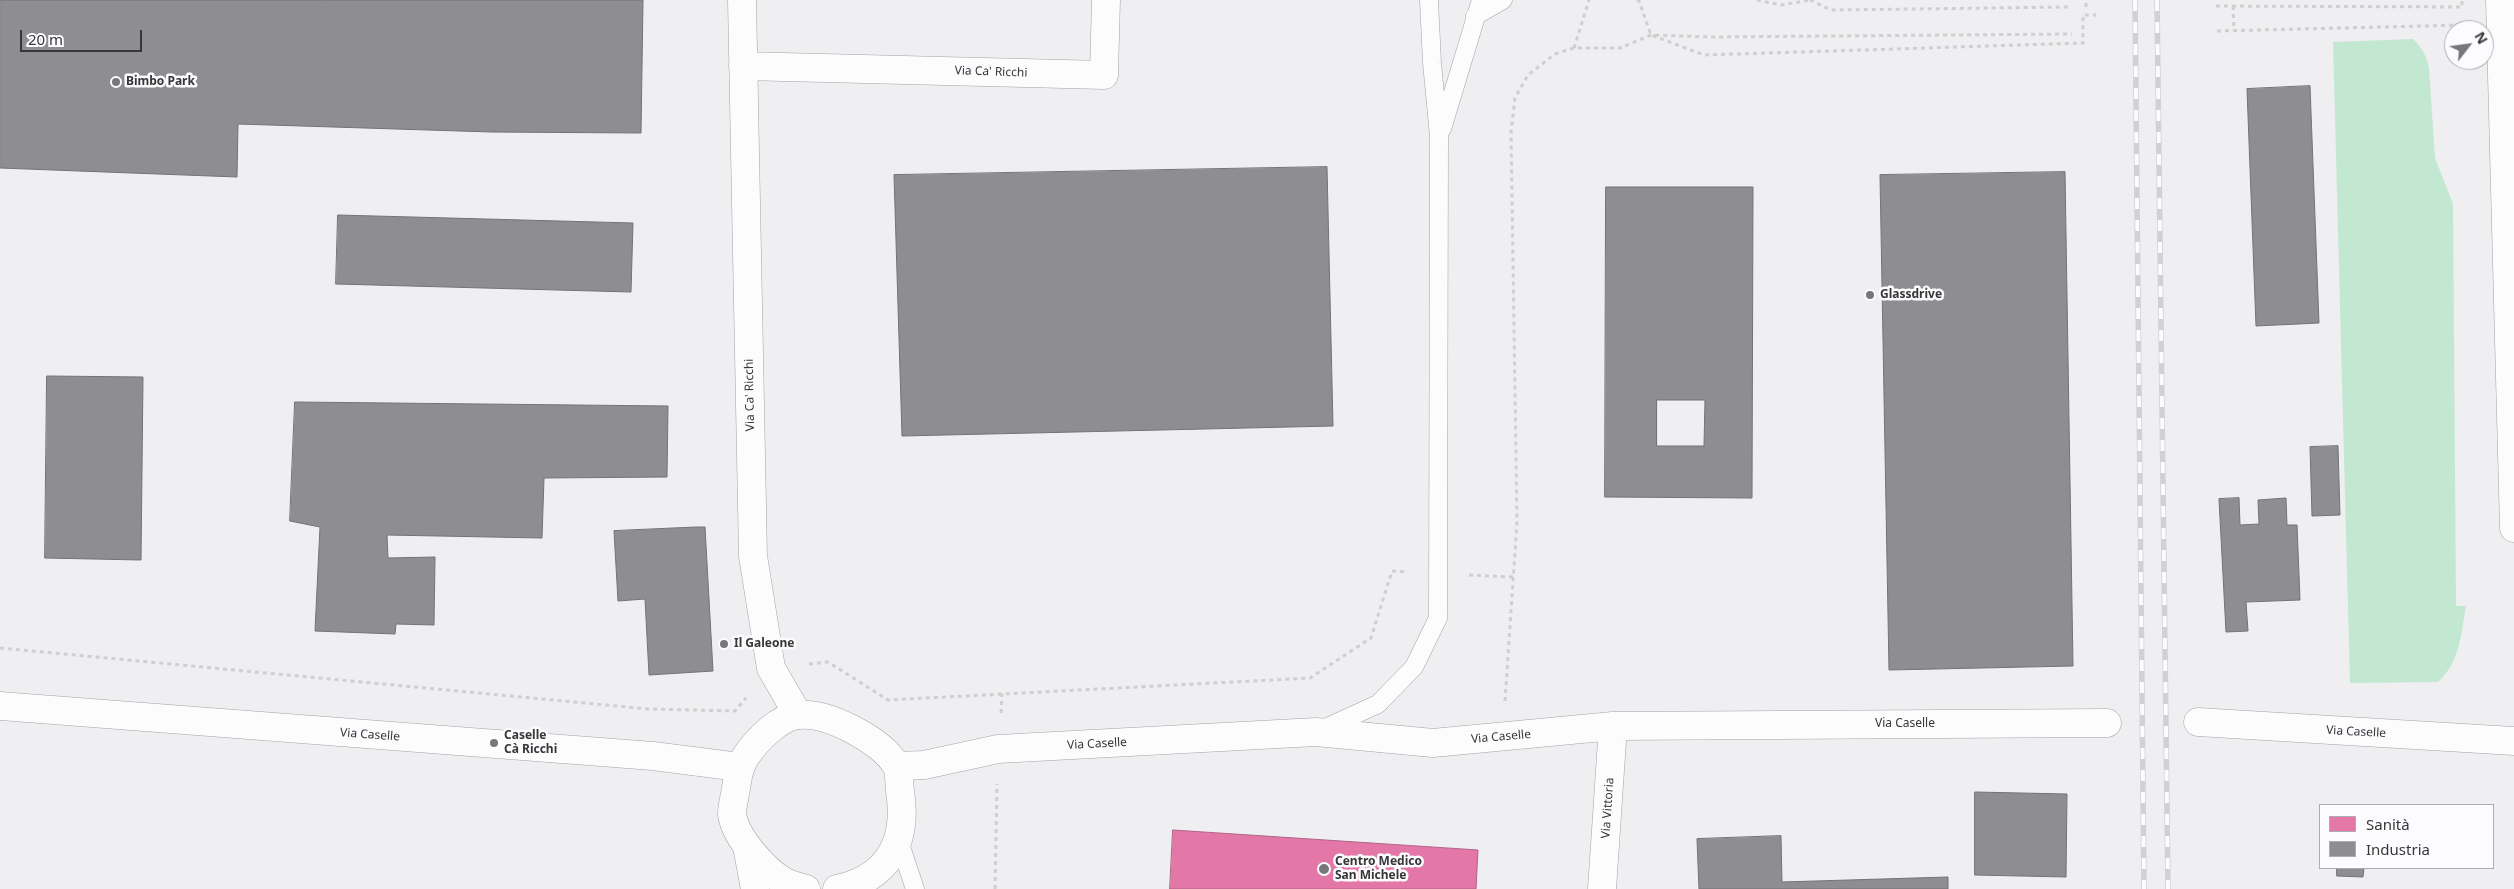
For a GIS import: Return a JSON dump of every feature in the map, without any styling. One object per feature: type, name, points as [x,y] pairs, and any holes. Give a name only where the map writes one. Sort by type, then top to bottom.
[{"type":"street","name":"Via Ca' Ricchi","points":[[742,0],[753,556],[771,668],[798,715]]},
{"type":"street","name":"Via Ca' Ricchi","points":[[743,66],[1104,75],[1106,0]]},
{"type":"street","points":[[2500,0],[2514,528]]},
{"type":"street","name":"Via Caselle","points":[[0,706],[644,755],[739,767]]},
{"type":"street","points":[[806,889],[784,881],[762,864],[747,846],[732,815],[739,767],[752,747],[768,729],[798,715],[821,717],[846,725],[869,738],[897,766],[903,811],[899,840],[883,866],[854,887]]},
{"type":"street","name":"Via Caselle","points":[[897,766],[924,765],[998,749],[1316,732],[1433,743],[1613,726],[2107,722]]},
{"type":"street","name":"Via Caselle","points":[[2198,722],[2514,741]]},
{"type":"street","name":"Via Vittoria","points":[[1602,889],[1613,726]]},
{"type":"street","points":[[747,846],[755,889]]},
{"type":"lane","points":[[1316,732],[1378,704],[1414,667],[1438,618],[1439,136],[1432,63],[1429,0]]},
{"type":"lane","points":[[1439,136],[1478,5],[1503,0]]},
{"type":"lane","points":[[899,840],[915,889]]},
{"type":"path","points":[[1574,48],[1589,0]]},
{"type":"path","points":[[1639,0],[1651,34],[1704,55],[2083,43],[2083,15],[2096,15]]},
{"type":"path","points":[[1756,0],[1781,6],[1810,0],[1831,10],[2069,7]]},
{"type":"path","points":[[2086,0],[2086,7]]},
{"type":"path","points":[[2216,6],[2462,7],[2462,0]]},
{"type":"path","points":[[2233,6],[2234,30]]},
{"type":"path","points":[[2217,31],[2444,25]]},
{"type":"path","points":[[1502,736],[1517,522],[1511,132],[1515,98],[1528,75],[1555,54],[1574,48],[1620,48],[1651,34],[1712,36],[2072,34]]},
{"type":"path","points":[[995,889],[998,749],[1002,694]]},
{"type":"green space","points":[[2413,39],[2423,52],[2429,68],[2435,158],[2453,204],[2456,606],[2466,606],[2461,637],[2455,657],[2451,666],[2438,682],[2350,683],[2333,42]]},
{"type":"building: Sanità","name":"Centro Medico San Michele","points":[[1173,830],[1478,850],[1476,889],[1170,889]]},
{"type":"building: Industria","points":[[0,0],[643,0],[641,133],[491,132],[238,124],[237,177],[0,168]]},
{"type":"building: Industria","points":[[2310,86],[2319,323],[2256,326],[2247,89]]},
{"type":"building: Industria","points":[[1327,167],[1333,426],[902,436],[894,175]]},
{"type":"building: Industria","points":[[2065,172],[2073,666],[1889,670],[1880,175]]},
{"type":"building: Industria","points":[[1606,187],[1753,187],[1752,498],[1605,497]],"holes":[[[1657,400],[1705,400],[1704,446],[1657,446]]]},
{"type":"building: Industria","points":[[338,215],[633,223],[631,292],[336,284]]},
{"type":"building: Industria","points":[[47,376],[143,377],[141,560],[45,558]]},
{"type":"building: Industria","points":[[295,402],[668,406],[667,477],[544,478],[542,538],[387,535],[388,558],[435,557],[434,625],[396,624],[395,634],[315,631],[320,527],[290,521]]},
{"type":"building: Industria","points":[[2338,446],[2340,515],[2312,516],[2310,447]]},
{"type":"building: Industria","points":[[2239,498],[2240,525],[2259,524],[2258,500],[2286,498],[2287,525],[2297,525],[2300,600],[2246,602],[2248,631],[2226,632],[2219,499]]},
{"type":"building: Industria","points":[[705,527],[713,671],[649,675],[645,599],[618,601],[614,531]]},
{"type":"building: Industria","points":[[1975,792],[2067,794],[2066,877],[1975,875]]},
{"type":"building: Industria","points":[[1781,836],[1782,882],[1948,877],[1948,889],[1699,889],[1697,839]]},
{"type":"building: Industria","points":[[2337,869],[2364,869],[2363,877],[2337,876]]},
{"type":"railway","points":[[2135,0],[2144,889]]},
{"type":"railway","points":[[2157,0],[2168,889]]},
{"type":"place","name":"Bimbo Park","points":[[116,82]]},
{"type":"place","name":"Glassdrive","points":[[1870,295]]},
{"type":"place","name":"Il Galeone","points":[[724,644]]},
{"type":"place","name":"Caselle Cà Ricchi","points":[[494,743]]},
{"type":"place","name":"Centro Medico San Michele","points":[[1324,869]]}]
